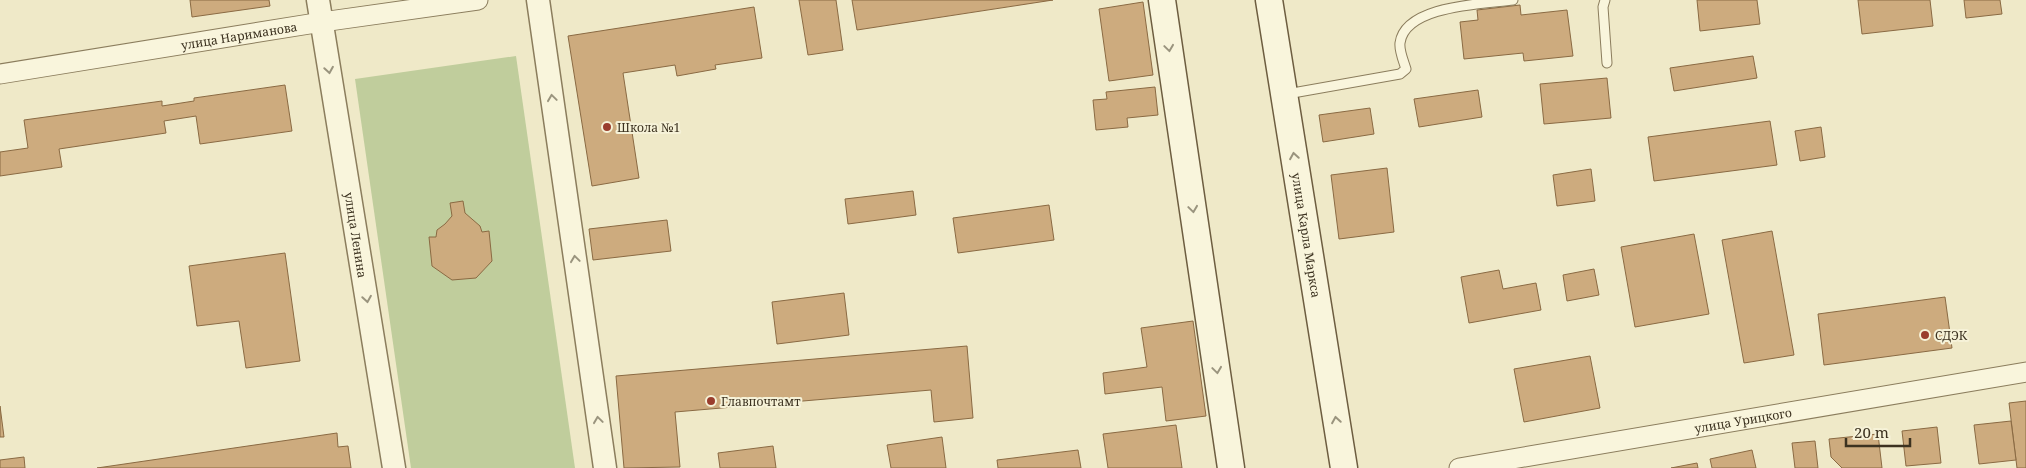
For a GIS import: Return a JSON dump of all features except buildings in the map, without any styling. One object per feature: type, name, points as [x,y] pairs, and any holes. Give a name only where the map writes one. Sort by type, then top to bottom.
[{"type":"main road","points":[[1162,0],[1231,468]]},
{"type":"main road","name":"улица Карла Маркса","points":[[1269,0],[1344,468]]},
{"type":"street","name":"улица Нариманова","points":[[0,74],[320,11],[478,0]]},
{"type":"street","points":[[538,0],[605,468]]},
{"type":"street","name":"улица Ленина","points":[[320,11],[394,468]]},
{"type":"street","name":"улица Урицкого","points":[[1459,468],[2026,372]]},
{"type":"lane","points":[[1284,95],[1400,74],[1406,69],[1399,46],[1401,36],[1411,23],[1442,9],[1513,0]]},
{"type":"lane","points":[[1605,0],[1603,7],[1607,63]]},
{"type":"green space","points":[[516,56],[575,468],[411,468],[355,79]]},
{"type":"place","name":"Школа №1","points":[[607,127]]},
{"type":"place","name":"СДЭК","points":[[1925,335]]},
{"type":"place","name":"Главпочтамт","points":[[711,401]]}]
